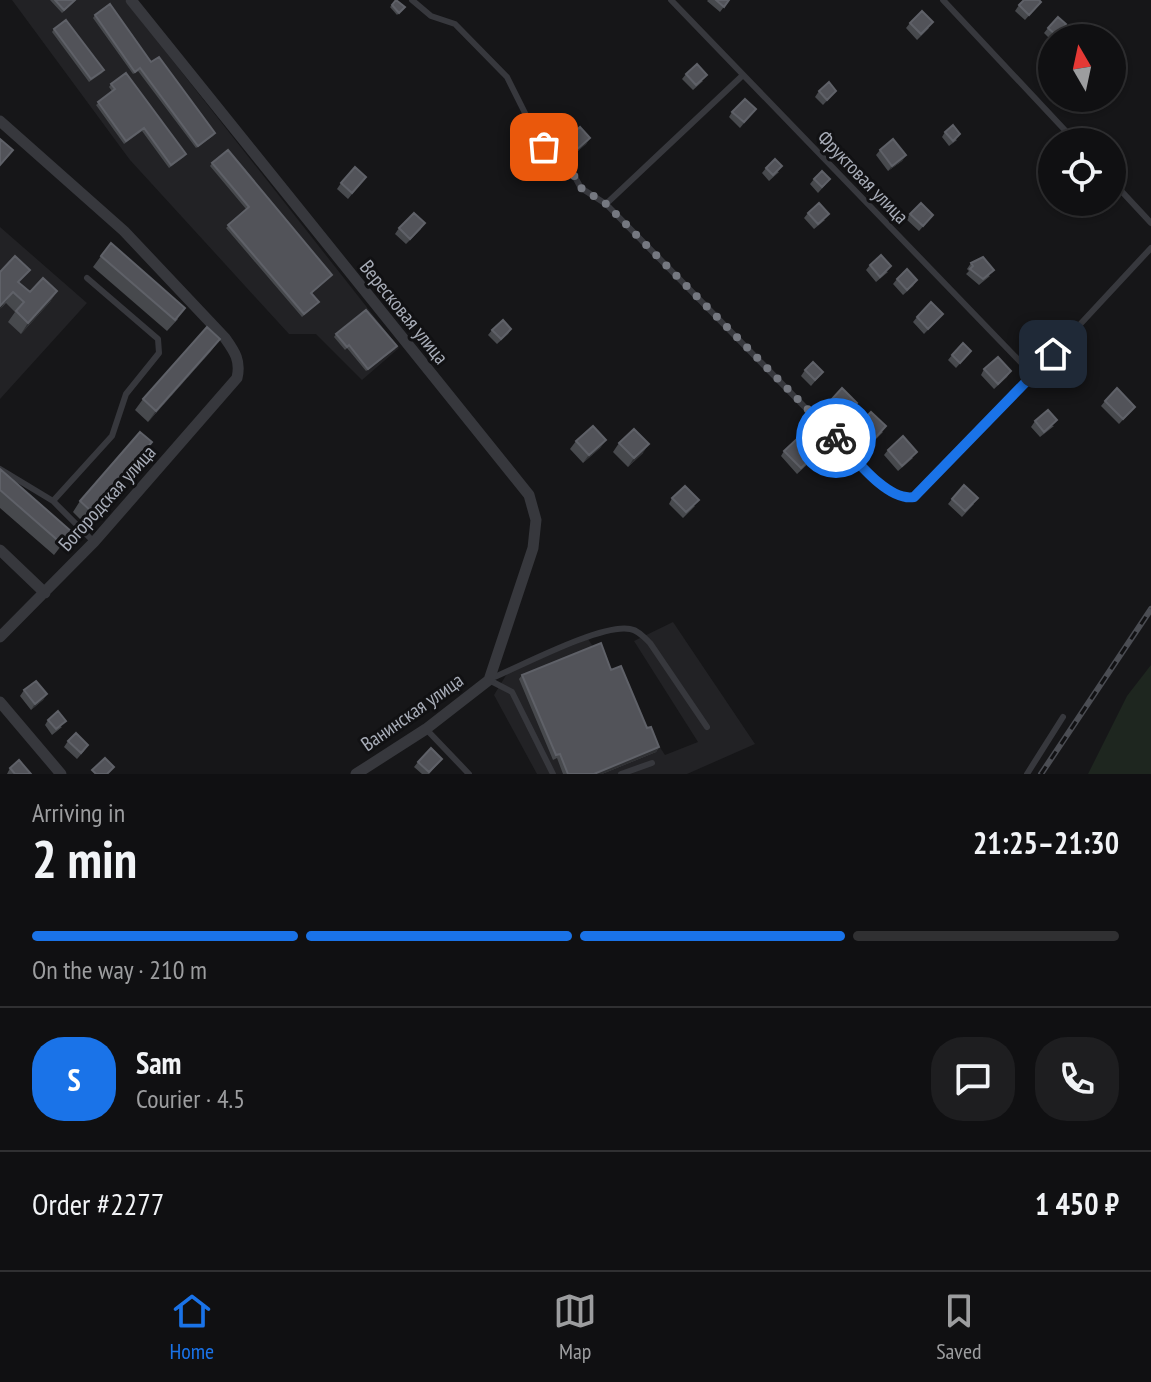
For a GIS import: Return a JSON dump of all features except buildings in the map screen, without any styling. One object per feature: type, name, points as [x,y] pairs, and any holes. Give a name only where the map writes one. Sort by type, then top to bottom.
[{"type":"street","name":"Вересковая улица","points":[[131,0],[529,495],[536,520],[533,548],[489,680]]},
{"type":"street","name":"Богородская улица","points":[[0,637],[94,542],[237,378],[240,366],[225,338],[124,231],[1,124]]},
{"type":"street","points":[[0,550],[45,593]]},
{"type":"street","name":"Ванинская улица","points":[[356,774],[426,729],[489,680]]},
{"type":"street","points":[[0,702],[61,774]]},
{"type":"lane","points":[[412,0],[431,16],[455,24],[507,77],[544,147],[566,161],[581,188],[606,204],[881,485],[900,497],[914,497],[1151,248]]},
{"type":"lane","name":"Фруктовая улица","points":[[671,0],[1033,375]]},
{"type":"lane","points":[[943,0],[1063,128]]},
{"type":"lane","points":[[606,204],[743,75]]},
{"type":"lane","points":[[1126,196],[1151,223]]},
{"type":"lane","points":[[53,501],[112,436],[126,394],[159,353],[158,339],[87,278]]},
{"type":"lane","points":[[0,469],[53,501],[94,542]]},
{"type":"lane","points":[[489,680],[587,638],[629,629],[640,633],[650,643],[707,727]]},
{"type":"lane","points":[[489,680],[512,692],[553,774]]},
{"type":"lane","points":[[1027,774],[1063,717]]},
{"type":"lane","points":[[426,729],[469,774]]},
{"type":"lane","points":[[621,774],[652,763]]},
{"type":"shaded area","points":[[12,0],[125,0],[399,348],[362,380],[316,334],[289,334],[130,160]]},
{"type":"shaded area","points":[[0,227],[87,303],[0,399]]},
{"type":"shaded area","points":[[673,622],[755,744],[687,774],[537,774],[494,695],[508,672],[588,639],[665,755],[698,742],[634,641]]},
{"type":"shaded area","points":[[1151,665],[1151,774],[1088,774],[1127,696]]},
{"type":"railway","points":[[1041,774],[1151,609]]},
{"type":"way so far","points":[[544,147],[566,161],[581,188],[606,204],[836,438]]},
{"type":"route","points":[[836,438],[881,485],[900,497],[914,497],[1053,354]]}]
